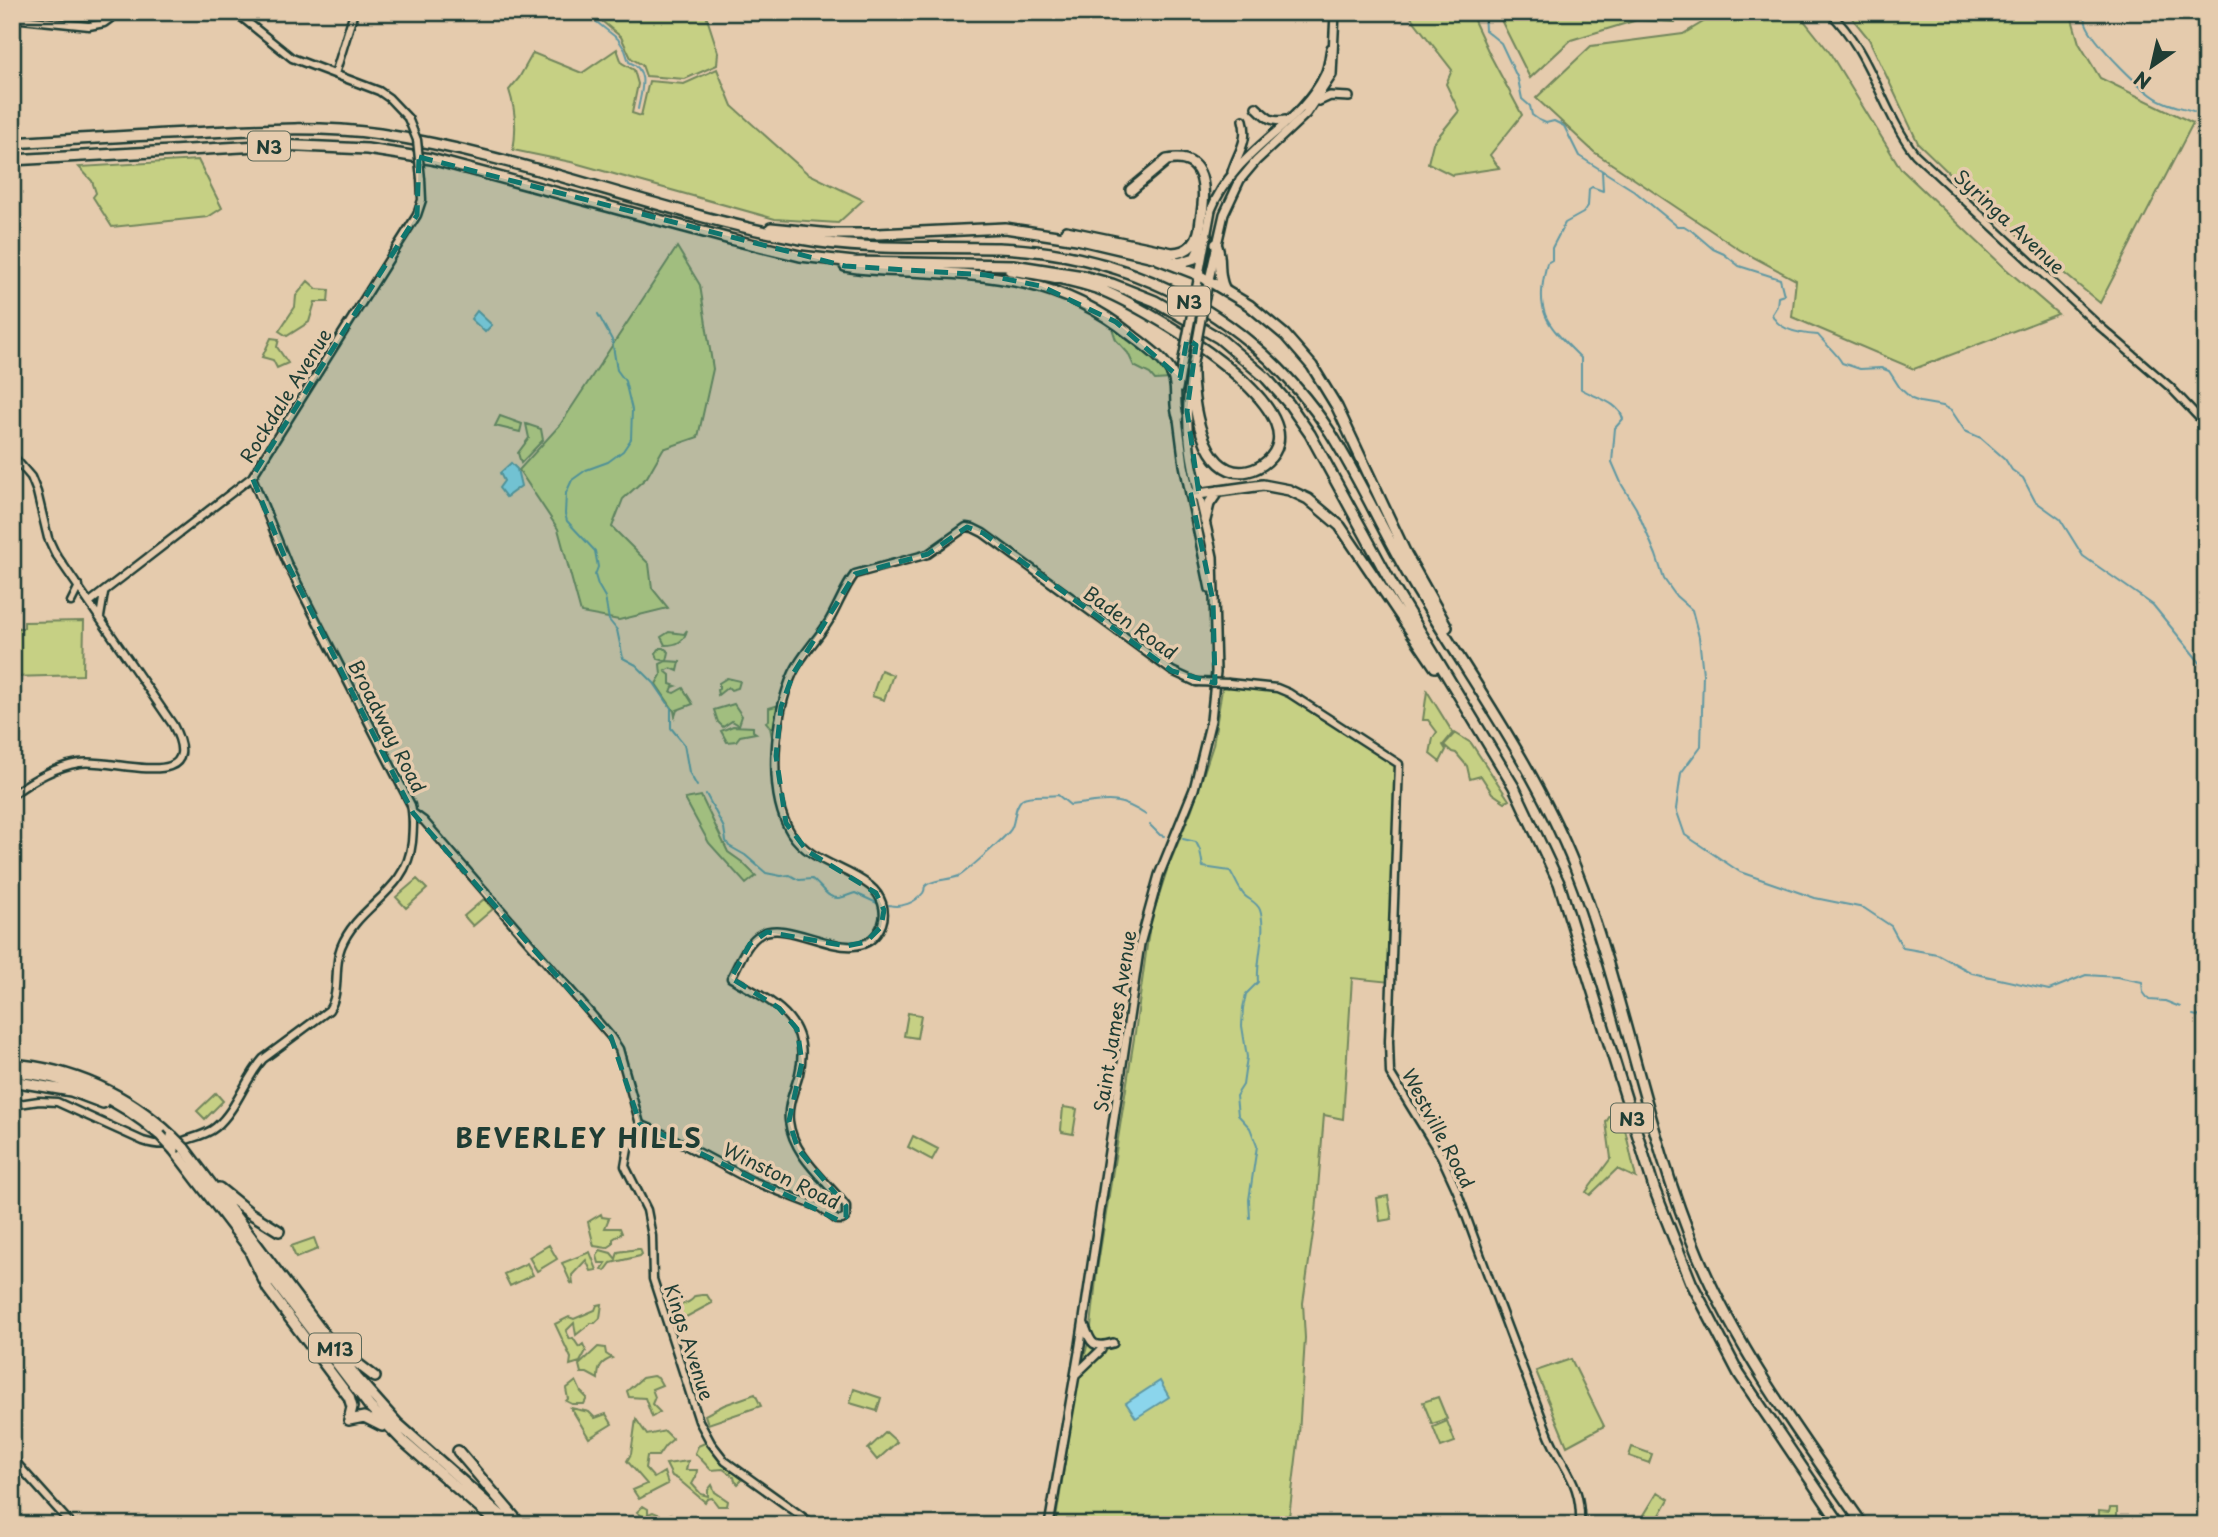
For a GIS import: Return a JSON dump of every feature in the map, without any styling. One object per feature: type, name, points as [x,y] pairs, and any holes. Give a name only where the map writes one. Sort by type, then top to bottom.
[{"type":"highway","name":"N3","points":[[12,143],[217,131],[310,129],[371,133],[439,144],[796,238],[837,244],[1002,248],[1068,256],[1131,273],[1170,290],[1200,307],[1259,349],[1315,411],[1350,467],[1420,595],[1537,784],[1576,870],[1607,964],[1657,1141],[1700,1260],[1741,1343],[1863,1525]]},
{"type":"highway","name":"N3","points":[[12,160],[249,146],[367,149],[431,159],[778,251],[820,259],[1034,267],[1073,273],[1143,295],[1179,313],[1237,352],[1275,388],[1310,434],[1394,589],[1514,787],[1559,883],[1654,1191],[1691,1282],[1739,1374],[1841,1525]]},
{"type":"highway","points":[[741,225],[832,234],[1022,226],[1086,234],[1172,253],[1182,252],[1192,246],[1198,237],[1205,196],[1202,177],[1191,164],[1184,160],[1167,160],[1131,190]]},
{"type":"highway","points":[[1005,228],[1077,239],[1179,264],[1190,261],[1198,254],[1206,236]]},
{"type":"highway","points":[[1216,244],[1220,255],[1218,272],[1224,288]]},
{"type":"highway","points":[[820,259],[863,269],[1002,278],[1041,286],[1067,296],[1116,322],[1164,363],[1176,382],[1178,416]]},
{"type":"highway","points":[[1158,259],[1209,280],[1249,305],[1285,335],[1324,383],[1406,554],[1446,625],[1463,664]]},
{"type":"highway","points":[[946,264],[1035,273],[1078,283],[1114,296],[1163,323],[1231,370],[1269,409],[1277,423],[1279,435],[1277,446],[1264,463],[1238,472],[1225,468],[1212,457],[1194,400],[1192,368]]},
{"type":"highway","points":[[1195,495],[1263,485],[1289,490],[1308,499],[1330,515],[1422,649],[1458,695]]},
{"type":"highway","points":[[1205,520],[1209,504],[1218,491]]},
{"type":"highway","points":[[12,1058],[73,1071],[113,1092]]},
{"type":"highway","name":"M13","points":[[12,1064],[34,1066],[75,1076],[113,1092],[148,1115],[172,1136],[355,1390],[382,1420],[497,1525]]},
{"type":"highway","name":"M13","points":[[12,1072],[51,1077],[88,1089],[123,1107],[179,1149],[212,1184],[386,1413],[512,1525]]},
{"type":"highway","points":[[12,1081],[85,1096],[151,1127]]},
{"type":"highway","points":[[212,1184],[279,1231]]},
{"type":"highway","points":[[264,1222],[275,1215]]},
{"type":"highway","points":[[248,1244],[268,1289],[349,1396],[352,1407],[349,1420],[360,1416],[377,1422],[497,1525]]},
{"type":"highway","points":[[333,1345],[375,1377]]},
{"type":"highway","points":[[458,1451],[521,1525]]},
{"type":"main road","points":[[1334,41],[1335,12]]},
{"type":"main road","name":"Saint James Avenue","points":[[1213,601],[1195,495],[1187,423],[1192,368],[1216,244],[1225,210],[1240,180],[1317,102],[1332,75],[1334,41]]},
{"type":"main road","name":"Saint James Avenue","points":[[1049,1525],[1076,1374],[1140,944],[1159,874],[1194,789],[1211,720],[1216,672],[1213,557],[1205,520],[1181,446],[1178,416],[1178,386],[1206,236],[1216,200],[1230,176],[1304,104],[1326,72],[1334,41]]},
{"type":"main road","points":[[1317,102],[1330,96],[1349,97]]},
{"type":"main road","points":[[1256,107],[1269,119],[1277,122],[1287,120]]},
{"type":"main road","points":[[1230,176],[1246,134],[1242,120]]},
{"type":"main road","points":[[1083,1324],[1089,1340],[1096,1345],[1114,1343]]},
{"type":"main road","points":[[1076,1374],[1101,1350]]},
{"type":"street","points":[[12,18],[89,26],[104,23],[119,12]]},
{"type":"street","name":"Rockdale Avenue","points":[[90,602],[252,477],[417,215],[422,200],[417,141],[408,118],[385,95],[368,86],[286,54],[235,12]]},
{"type":"street","points":[[335,74],[354,12]]},
{"type":"street","name":"Syringa Avenue","points":[[1829,12],[1852,37],[1895,126],[1915,154],[2096,323],[2169,387],[2206,425]]},
{"type":"street","points":[[12,455],[31,477],[51,547],[173,724],[181,744],[180,756],[174,764],[165,769],[90,761],[69,765],[40,776],[12,796]]},
{"type":"street","name":"Broadway Road","points":[[12,1105],[45,1101],[65,1104],[152,1144],[174,1144],[202,1134],[220,1123],[263,1059],[332,1006],[342,945],[363,916],[399,881],[407,864],[413,836],[413,813],[287,562],[252,477]]},
{"type":"street","name":"Baden Road","points":[[731,978],[750,944],[767,932],[801,935],[837,945],[856,945],[874,936],[884,919],[881,900],[870,886],[807,851],[792,834],[780,804],[777,779],[778,719],[793,674],[827,624],[855,574],[923,556],[936,550],[967,527],[976,528],[1172,671],[1196,682],[1269,687],[1285,691],[1399,764]]},
{"type":"street","points":[[71,602],[79,586]]},
{"type":"street","points":[[100,617],[100,606],[105,592]]},
{"type":"street","name":"Westville Road","points":[[1399,764],[1390,1073],[1441,1156],[1457,1191],[1549,1438],[1576,1485],[1580,1497],[1580,1525]]},
{"type":"street","points":[[413,813],[421,817],[611,1037],[619,1049],[640,1125]]},
{"type":"street","name":"Winston Road","points":[[640,1125],[668,1136],[771,1189],[821,1208],[837,1220],[846,1217],[846,1206],[798,1149],[789,1121],[789,1108],[802,1062],[797,1029],[789,1016],[779,1008],[731,978]]},
{"type":"street","name":"Kings Avenue","points":[[640,1125],[628,1149],[625,1166],[648,1210],[652,1236],[653,1279],[699,1421],[725,1461],[814,1525]]},
{"type":"street","points":[[12,1458],[72,1525]]},
{"type":"highlighted area","points":[[419,157],[845,266],[986,275],[1041,286],[1116,322],[1180,378],[1187,339],[1196,345],[1187,411],[1199,494],[1191,495],[1213,601],[1215,683],[1172,671],[983,533],[967,527],[928,554],[855,574],[793,674],[781,707],[776,756],[786,823],[807,851],[876,893],[884,910],[881,927],[866,942],[846,946],[767,932],[750,944],[731,978],[779,1008],[797,1029],[802,1062],[789,1121],[798,1149],[846,1206],[846,1217],[840,1221],[640,1124],[611,1037],[413,813],[287,563],[252,477],[417,215]]},
{"type":"green space","points":[[591,12],[705,12],[718,52],[717,65],[685,79],[646,76],[642,65],[631,58],[621,37]]},
{"type":"green space","points":[[1407,12],[1470,12],[1522,115],[1490,155],[1499,168],[1452,175],[1428,163],[1433,143],[1459,111],[1446,84],[1452,70]]},
{"type":"green space","points":[[1497,12],[1693,12],[1675,22],[1637,20],[1571,40],[1530,78]]},
{"type":"green space","points":[[1720,12],[1798,13],[1830,53],[1901,169],[2006,269],[2058,314],[1914,369],[1792,317],[1796,280],[1740,250],[1594,152],[1536,98],[1591,46],[1683,34]]},
{"type":"green space","points":[[1847,12],[2070,12],[2079,43],[2100,78],[2193,123],[2100,303],[1984,207],[1918,143],[1869,39]]},
{"type":"green space","points":[[617,49],[622,63],[634,70],[638,84],[632,113],[641,116],[649,81],[684,84],[717,69],[732,106],[807,173],[863,200],[838,223],[775,219],[571,162],[513,150],[515,120],[509,90],[533,53],[582,73]]},
{"type":"green space","points":[[198,160],[222,208],[208,217],[112,227],[93,197],[96,193],[92,181],[79,167]]},
{"type":"green space","points":[[677,247],[700,285],[713,369],[698,437],[663,449],[647,477],[623,499],[612,527],[649,564],[652,588],[668,608],[619,620],[581,613],[558,529],[519,470],[560,425]]},
{"type":"green space","points":[[308,281],[317,289],[329,290],[328,302],[315,302],[309,322],[287,336],[279,331],[295,307],[296,296]]},
{"type":"green space","points":[[1111,325],[1162,366],[1170,379],[1155,380],[1150,374],[1134,366],[1128,353],[1116,340]]},
{"type":"green space","points":[[271,338],[279,339],[277,347],[288,363],[277,368],[273,360],[262,357]]},
{"type":"green space","points":[[500,416],[522,424],[520,432],[495,426]]},
{"type":"green space","points":[[526,424],[541,429],[543,440],[521,463],[518,453],[529,438]]},
{"type":"green space","points":[[84,621],[83,675],[12,677],[12,628],[24,628],[24,622]]},
{"type":"green space","points":[[687,630],[682,640],[673,644],[665,645],[661,637],[669,632],[684,634]]},
{"type":"green space","points":[[660,648],[669,652],[667,661],[680,662],[678,671],[671,668],[665,671],[670,675],[670,684],[676,686],[671,692],[683,688],[693,704],[677,710],[675,716],[656,684],[661,675],[660,664],[666,661],[658,659],[656,653]]},
{"type":"green space","points":[[881,670],[893,675],[884,700],[872,696]]},
{"type":"green space","points":[[727,678],[740,681],[738,688],[731,690],[728,687],[718,695],[719,683]]},
{"type":"green space","points":[[1223,683],[1277,689],[1398,765],[1390,982],[1352,978],[1343,1119],[1324,1115],[1316,1213],[1303,1303],[1305,1338],[1299,1435],[1288,1525],[1055,1525],[1078,1379],[1090,1336],[1097,1270],[1150,923],[1213,745]]},
{"type":"green space","points":[[1427,691],[1453,733],[1443,745],[1446,750],[1440,762],[1430,754],[1437,732],[1428,720],[1423,720]]},
{"type":"green space","points":[[734,704],[742,716],[739,725],[732,721],[723,727],[714,710]]},
{"type":"green space","points":[[779,705],[774,747],[770,727],[766,722],[769,720],[769,708]]},
{"type":"green space","points":[[733,726],[753,727],[756,733],[727,742],[721,731]]},
{"type":"green space","points":[[1455,733],[1471,743],[1509,800],[1505,802],[1492,793],[1481,776],[1470,779],[1467,766],[1456,753],[1444,745]]},
{"type":"green space","points":[[701,796],[728,852],[756,876],[746,884],[709,843],[685,799]]},
{"type":"green space","points":[[417,879],[427,889],[406,908],[396,897]]},
{"type":"green space","points":[[484,899],[493,909],[473,926],[464,916]]},
{"type":"green space","points":[[908,1013],[921,1015],[917,1038],[904,1036]]},
{"type":"green space","points":[[216,1093],[223,1101],[205,1119],[197,1111]]},
{"type":"green space","points":[[1063,1107],[1077,1109],[1073,1134],[1061,1130]]},
{"type":"green space","points":[[1610,1116],[1622,1116],[1636,1178],[1617,1169],[1590,1195],[1586,1192],[1611,1158],[1606,1122]]},
{"type":"green space","points":[[913,1136],[938,1149],[932,1160],[908,1147]]},
{"type":"green space","points":[[1388,1196],[1392,1219],[1380,1221],[1377,1198]]},
{"type":"green space","points":[[601,1214],[602,1217],[609,1218],[605,1228],[620,1228],[622,1233],[613,1239],[613,1244],[607,1248],[594,1246],[588,1222]]},
{"type":"green space","points":[[314,1238],[318,1249],[296,1258],[291,1246]]},
{"type":"green space","points":[[549,1245],[557,1259],[537,1271],[529,1257]]},
{"type":"green space","points":[[640,1249],[640,1256],[611,1263],[605,1271],[602,1269],[606,1263],[599,1263],[597,1256],[600,1250],[611,1253],[616,1259],[618,1252]]},
{"type":"green space","points":[[590,1252],[597,1270],[591,1271],[586,1260],[572,1275],[573,1284],[571,1283],[562,1263]]},
{"type":"green space","points":[[527,1263],[533,1275],[510,1286],[504,1274]]},
{"type":"green space","points":[[707,1295],[712,1303],[678,1324],[670,1307],[684,1304],[695,1296]]},
{"type":"green space","points":[[602,1304],[600,1318],[595,1323],[591,1323],[576,1335],[574,1323],[566,1331],[579,1347],[583,1344],[586,1351],[580,1362],[570,1365],[571,1358],[555,1324],[569,1317],[574,1319]]},
{"type":"green space","points":[[598,1347],[605,1348],[606,1354],[612,1358],[601,1366],[598,1379],[581,1373],[579,1365]]},
{"type":"green space","points":[[1571,1359],[1604,1426],[1567,1446],[1536,1371]]},
{"type":"green space","points":[[642,1378],[658,1378],[662,1385],[652,1389],[655,1397],[652,1404],[660,1412],[652,1417],[645,1398],[629,1397],[627,1391]]},
{"type":"green space","points":[[576,1381],[587,1398],[584,1404],[566,1401],[566,1389]]},
{"type":"green space","points":[[854,1389],[881,1398],[877,1411],[850,1403]]},
{"type":"green space","points":[[755,1394],[761,1406],[708,1424],[705,1415]]},
{"type":"green space","points":[[1438,1397],[1447,1419],[1432,1424],[1423,1402]]},
{"type":"green space","points":[[571,1408],[589,1412],[595,1418],[606,1414],[612,1424],[589,1438]]},
{"type":"green space","points":[[636,1419],[647,1435],[665,1431],[673,1439],[658,1456],[647,1456],[645,1468],[654,1478],[664,1472],[668,1484],[639,1499],[633,1490],[647,1484],[627,1461],[631,1454]]},
{"type":"green space","points":[[1447,1421],[1455,1442],[1441,1447],[1433,1427]]},
{"type":"green space","points":[[886,1432],[897,1442],[877,1460],[868,1449]]},
{"type":"green space","points":[[707,1442],[744,1478],[738,1484],[734,1477],[723,1469],[711,1470],[695,1453],[698,1446]]},
{"type":"green space","points":[[1632,1447],[1652,1454],[1649,1463],[1629,1456]]},
{"type":"green space","points":[[688,1461],[686,1470],[697,1470],[692,1484],[701,1494],[708,1496],[712,1485],[715,1492],[728,1501],[727,1506],[718,1506],[712,1498],[705,1502],[672,1476],[666,1464]]},
{"type":"green space","points":[[1658,1492],[1669,1499],[1656,1522],[1644,1515]]},
{"type":"green space","points":[[643,1506],[648,1509],[648,1514],[658,1514],[657,1519],[661,1520],[671,1514],[675,1517],[667,1525],[653,1525],[637,1512]]},
{"type":"green space","points":[[2110,1508],[2117,1508],[2117,1525],[2099,1525],[2099,1511],[2109,1512]]},
{"type":"water","points":[[477,311],[492,325],[485,332],[471,319]]},
{"type":"water","points":[[511,463],[517,469],[521,486],[506,497],[499,488],[504,481],[500,473]]},
{"type":"water","points":[[1160,1381],[1169,1397],[1136,1418],[1126,1403]]},
{"type":"waterway","points":[[584,12],[618,39],[629,62],[640,70],[642,89],[638,109]]},
{"type":"waterway","points":[[1484,12],[1485,30],[1501,43],[1518,79],[1522,99],[1530,106],[1532,115],[1546,123],[1554,121],[1564,126],[1579,156],[1633,190],[1677,226],[1684,226],[1692,231],[1739,266],[1780,279],[1784,295],[1778,297],[1772,314],[1779,324],[1805,334],[1818,335],[1842,363],[1860,369],[1881,368],[1889,371],[1900,388],[1912,399],[1951,410],[1965,431],[1981,438],[2023,478],[2035,501],[2060,519],[2083,556],[2153,605],[2206,670]]},
{"type":"waterway","points":[[2086,12],[2086,23],[2098,42],[2145,90],[2164,102],[2206,116]]},
{"type":"waterway","points":[[1602,171],[1603,191],[1592,187],[1589,189],[1588,206],[1583,213],[1565,223],[1552,248],[1552,260],[1547,263],[1543,280],[1543,306],[1551,326],[1581,358],[1581,389],[1612,404],[1621,413],[1623,419],[1615,428],[1612,462],[1636,508],[1664,579],[1676,596],[1692,610],[1699,637],[1703,674],[1701,746],[1681,773],[1676,809],[1685,835],[1740,872],[1815,898],[1864,908],[1891,926],[1903,948],[1937,954],[1972,973],[2049,990],[2086,975],[2117,977],[2142,982],[2143,992],[2149,1000],[2165,1001],[2180,1007]]},
{"type":"waterway","points":[[598,314],[612,340],[617,370],[625,381],[632,410],[631,439],[623,451],[608,462],[586,470],[572,480],[566,493],[565,514],[567,521],[595,551],[598,567],[595,575],[605,597],[609,620],[617,630],[623,658],[636,665],[654,683],[671,708],[671,728],[684,744],[689,772],[697,786]]},
{"type":"waterway","points":[[706,794],[724,828],[729,846],[745,855],[766,873],[790,875],[799,880],[812,879],[833,897],[855,893],[877,903]]},
{"type":"waterway","points":[[889,905],[908,904],[920,897],[928,884],[963,873],[1008,833],[1013,825],[1017,806],[1025,797],[1058,795],[1070,805],[1117,802],[1146,815]]},
{"type":"waterway","points":[[1150,825],[1164,836]]},
{"type":"waterway","points":[[1183,839],[1196,842],[1203,867],[1230,871],[1244,895],[1259,907],[1262,918],[1258,982],[1246,994],[1243,1008],[1242,1026],[1247,1057],[1243,1085],[1236,1096],[1238,1115],[1250,1128],[1257,1146],[1249,1200],[1250,1218]]},
{"type":"waterway","points":[[2193,1015],[2206,1018]]},
{"type":"district","name":"BEVERLEY HILLS","points":[[579,1137]]}]
